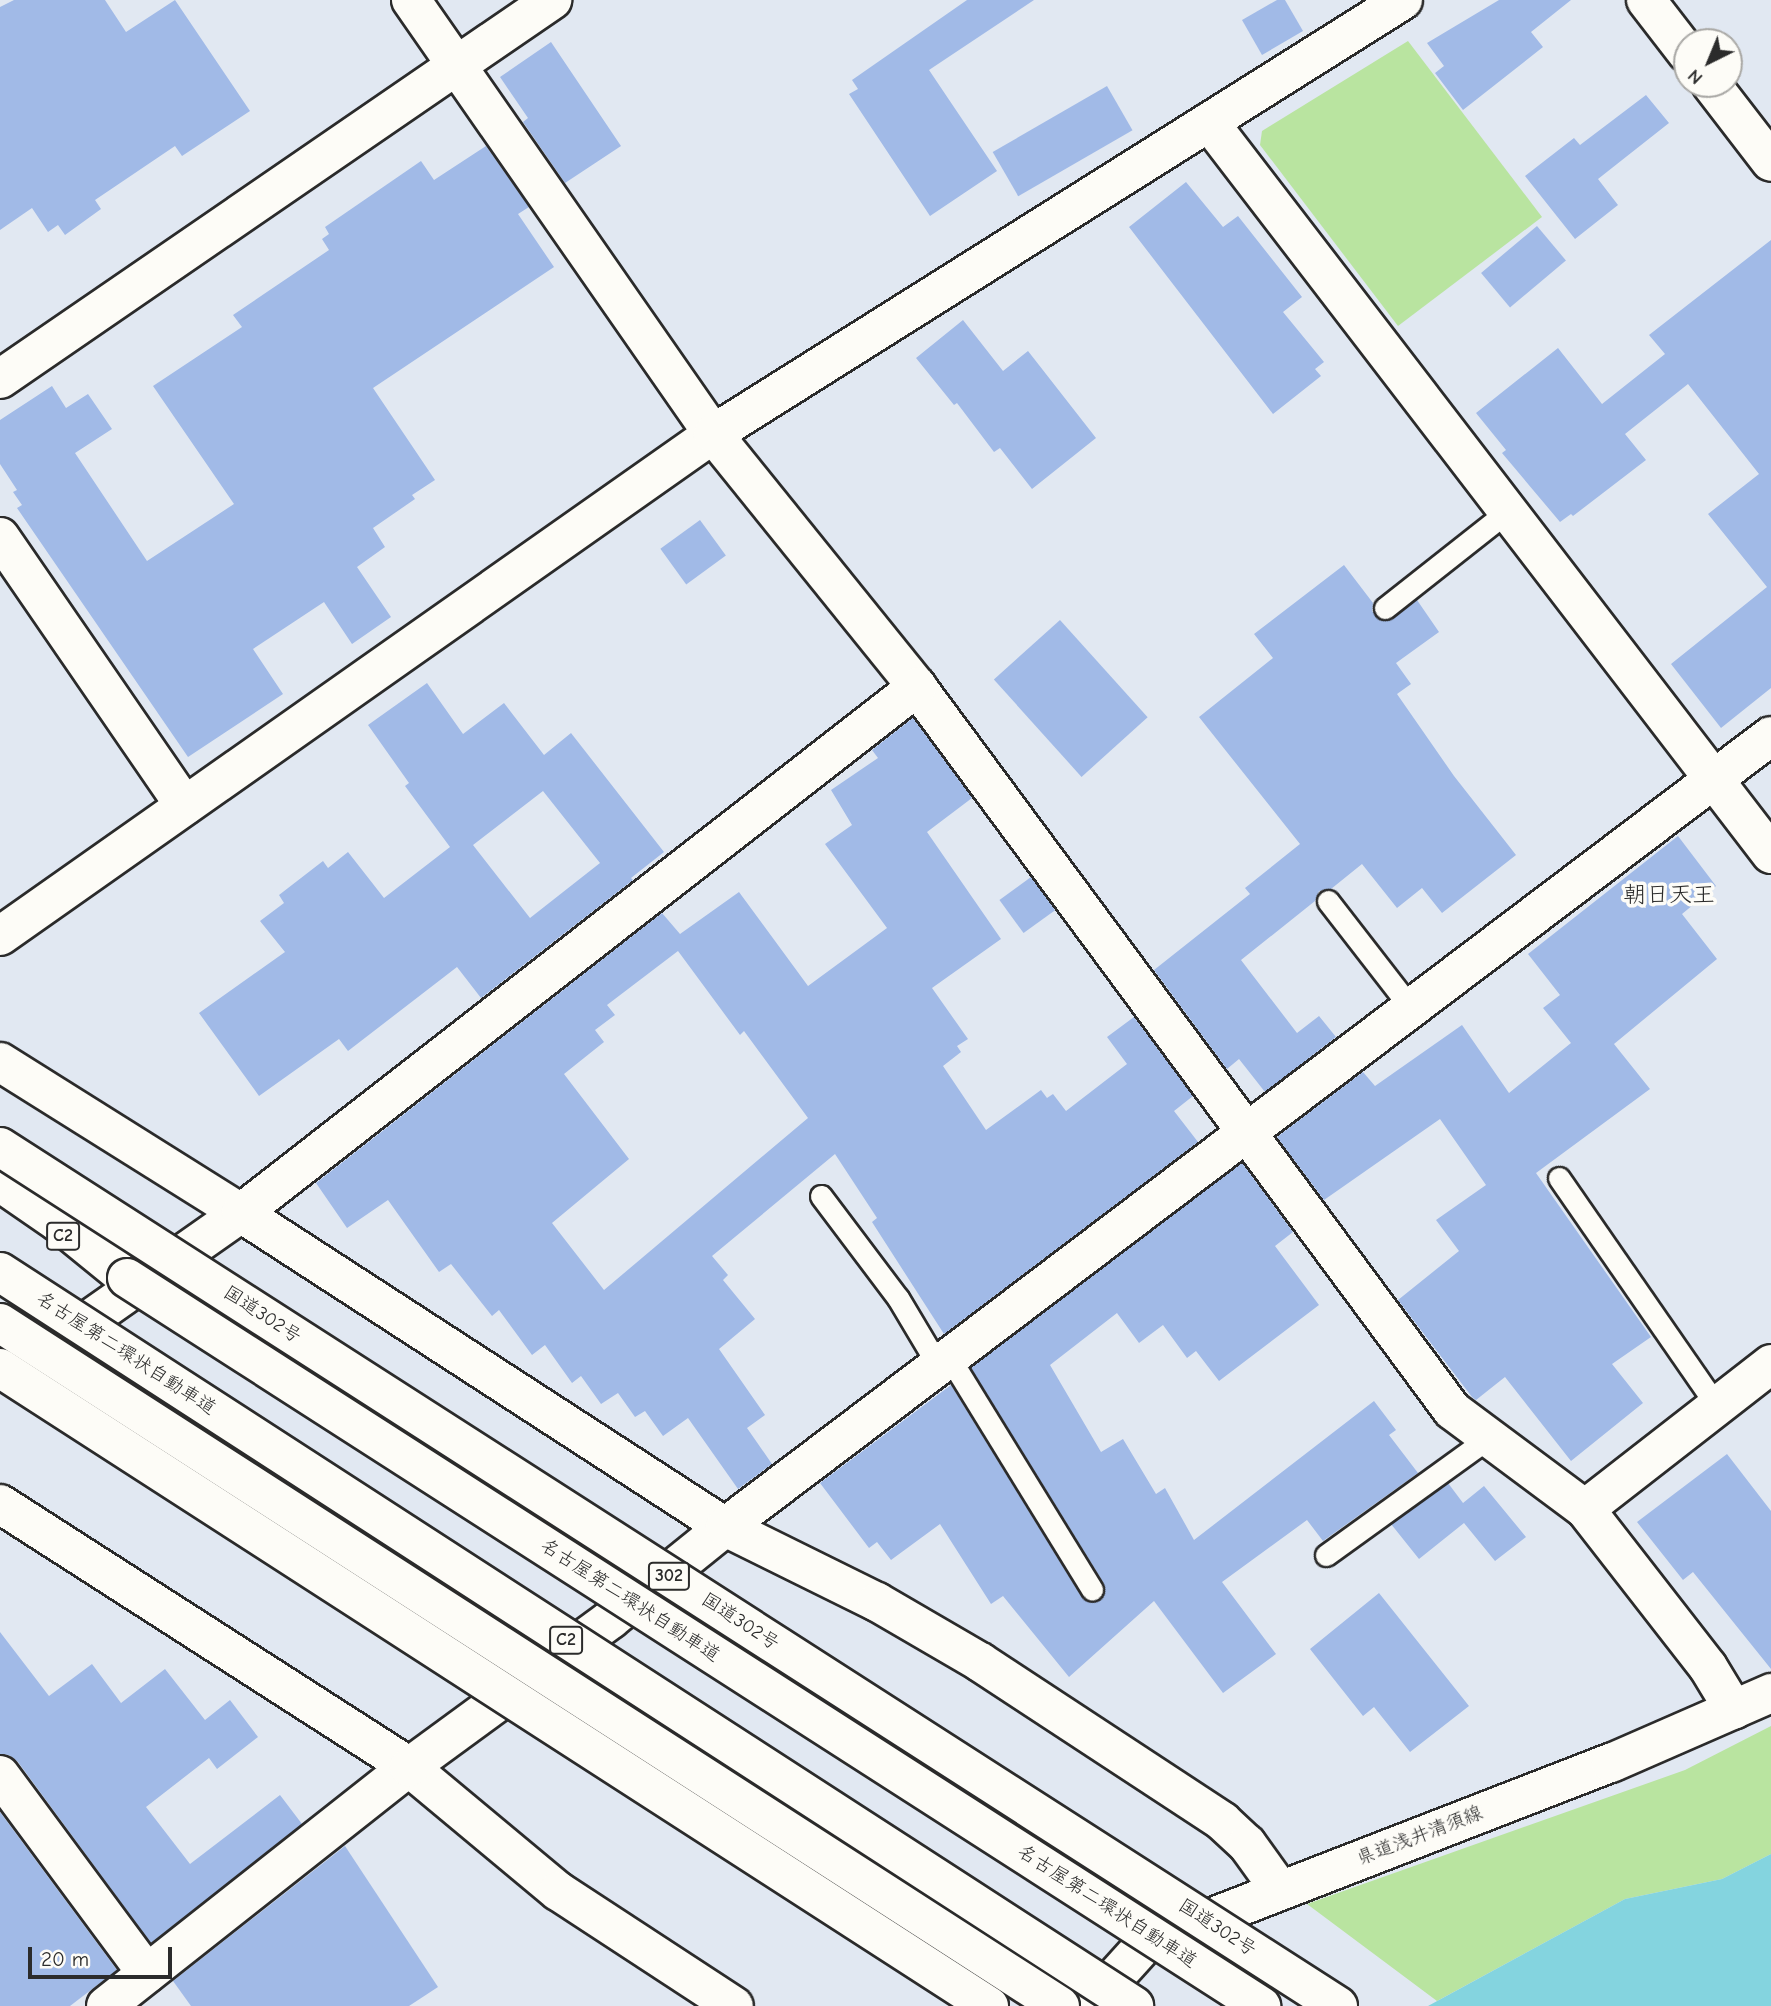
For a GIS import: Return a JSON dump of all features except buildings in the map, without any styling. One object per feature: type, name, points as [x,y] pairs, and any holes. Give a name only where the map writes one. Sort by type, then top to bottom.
[{"type":"main road","points":[[411,0],[713,434],[917,687],[1452,1410],[1585,1509],[1708,1667],[1734,1710]]},
{"type":"main road","points":[[0,379],[552,0]]},
{"type":"main road","points":[[1646,0],[1673,35]]},
{"type":"main road","points":[[0,936],[713,434],[1209,122],[1379,6]]},
{"type":"main road","points":[[1722,98],[1771,162]]},
{"type":"main road","points":[[1209,122],[1771,854]]},
{"type":"main road","points":[[0,537],[185,806]]},
{"type":"main road","points":[[0,1383],[241,1213],[917,687]]},
{"type":"main road","points":[[106,2006],[150,1986],[409,1767],[611,1619],[725,1527],[1771,736]]},
{"type":"main road","points":[[0,1062],[241,1213],[725,1527],[877,1602],[980,1662],[1222,1821],[1247,1844],[1280,1890]]},
{"type":"main road","name":"国道302号","points":[[0,1147],[1338,2006]]},
{"type":"main road","points":[[0,1182],[58,1222],[127,1278]]},
{"type":"main road","name":"名古屋第二環状自動車道","points":[[0,1195],[1261,2006]]},
{"type":"main road","name":"名古屋第二環状自動車道","points":[[0,1272],[1134,2006]]},
{"type":"main road","points":[[0,1323],[1059,2006]]},
{"type":"main road","points":[[1585,1509],[1771,1364]]},
{"type":"main road","points":[[0,1368],[989,2006]]},
{"type":"main road","points":[[0,1504],[409,1767],[558,1891],[734,2006]]},
{"type":"main road","name":"県道浅井清須線","points":[[1089,2006],[1146,1943],[1611,1763],[1771,1693]]},
{"type":"main road","points":[[0,1775],[150,1986]]},
{"type":"lane","points":[[1385,608],[1508,511]]},
{"type":"lane","points":[[1328,901],[1411,1008]]},
{"type":"lane","points":[[1559,1178],[1717,1406]]},
{"type":"lane","points":[[821,1196],[944,1361],[1092,1590]]},
{"type":"lane","points":[[1326,1555],[1488,1437]]},
{"type":"green space","points":[[1408,41],[1542,217],[1398,326],[1260,145],[1262,131]]},
{"type":"green space","points":[[1771,1726],[1771,1854],[1722,1879],[1625,1899],[1437,2001],[1307,1904],[1685,1770]]},
{"type":"water","points":[[1771,1854],[1771,2006],[1428,2006],[1625,1899],[1722,1879]]},
{"type":"district","name":"朝日天王","points":[[1669,895]]}]
